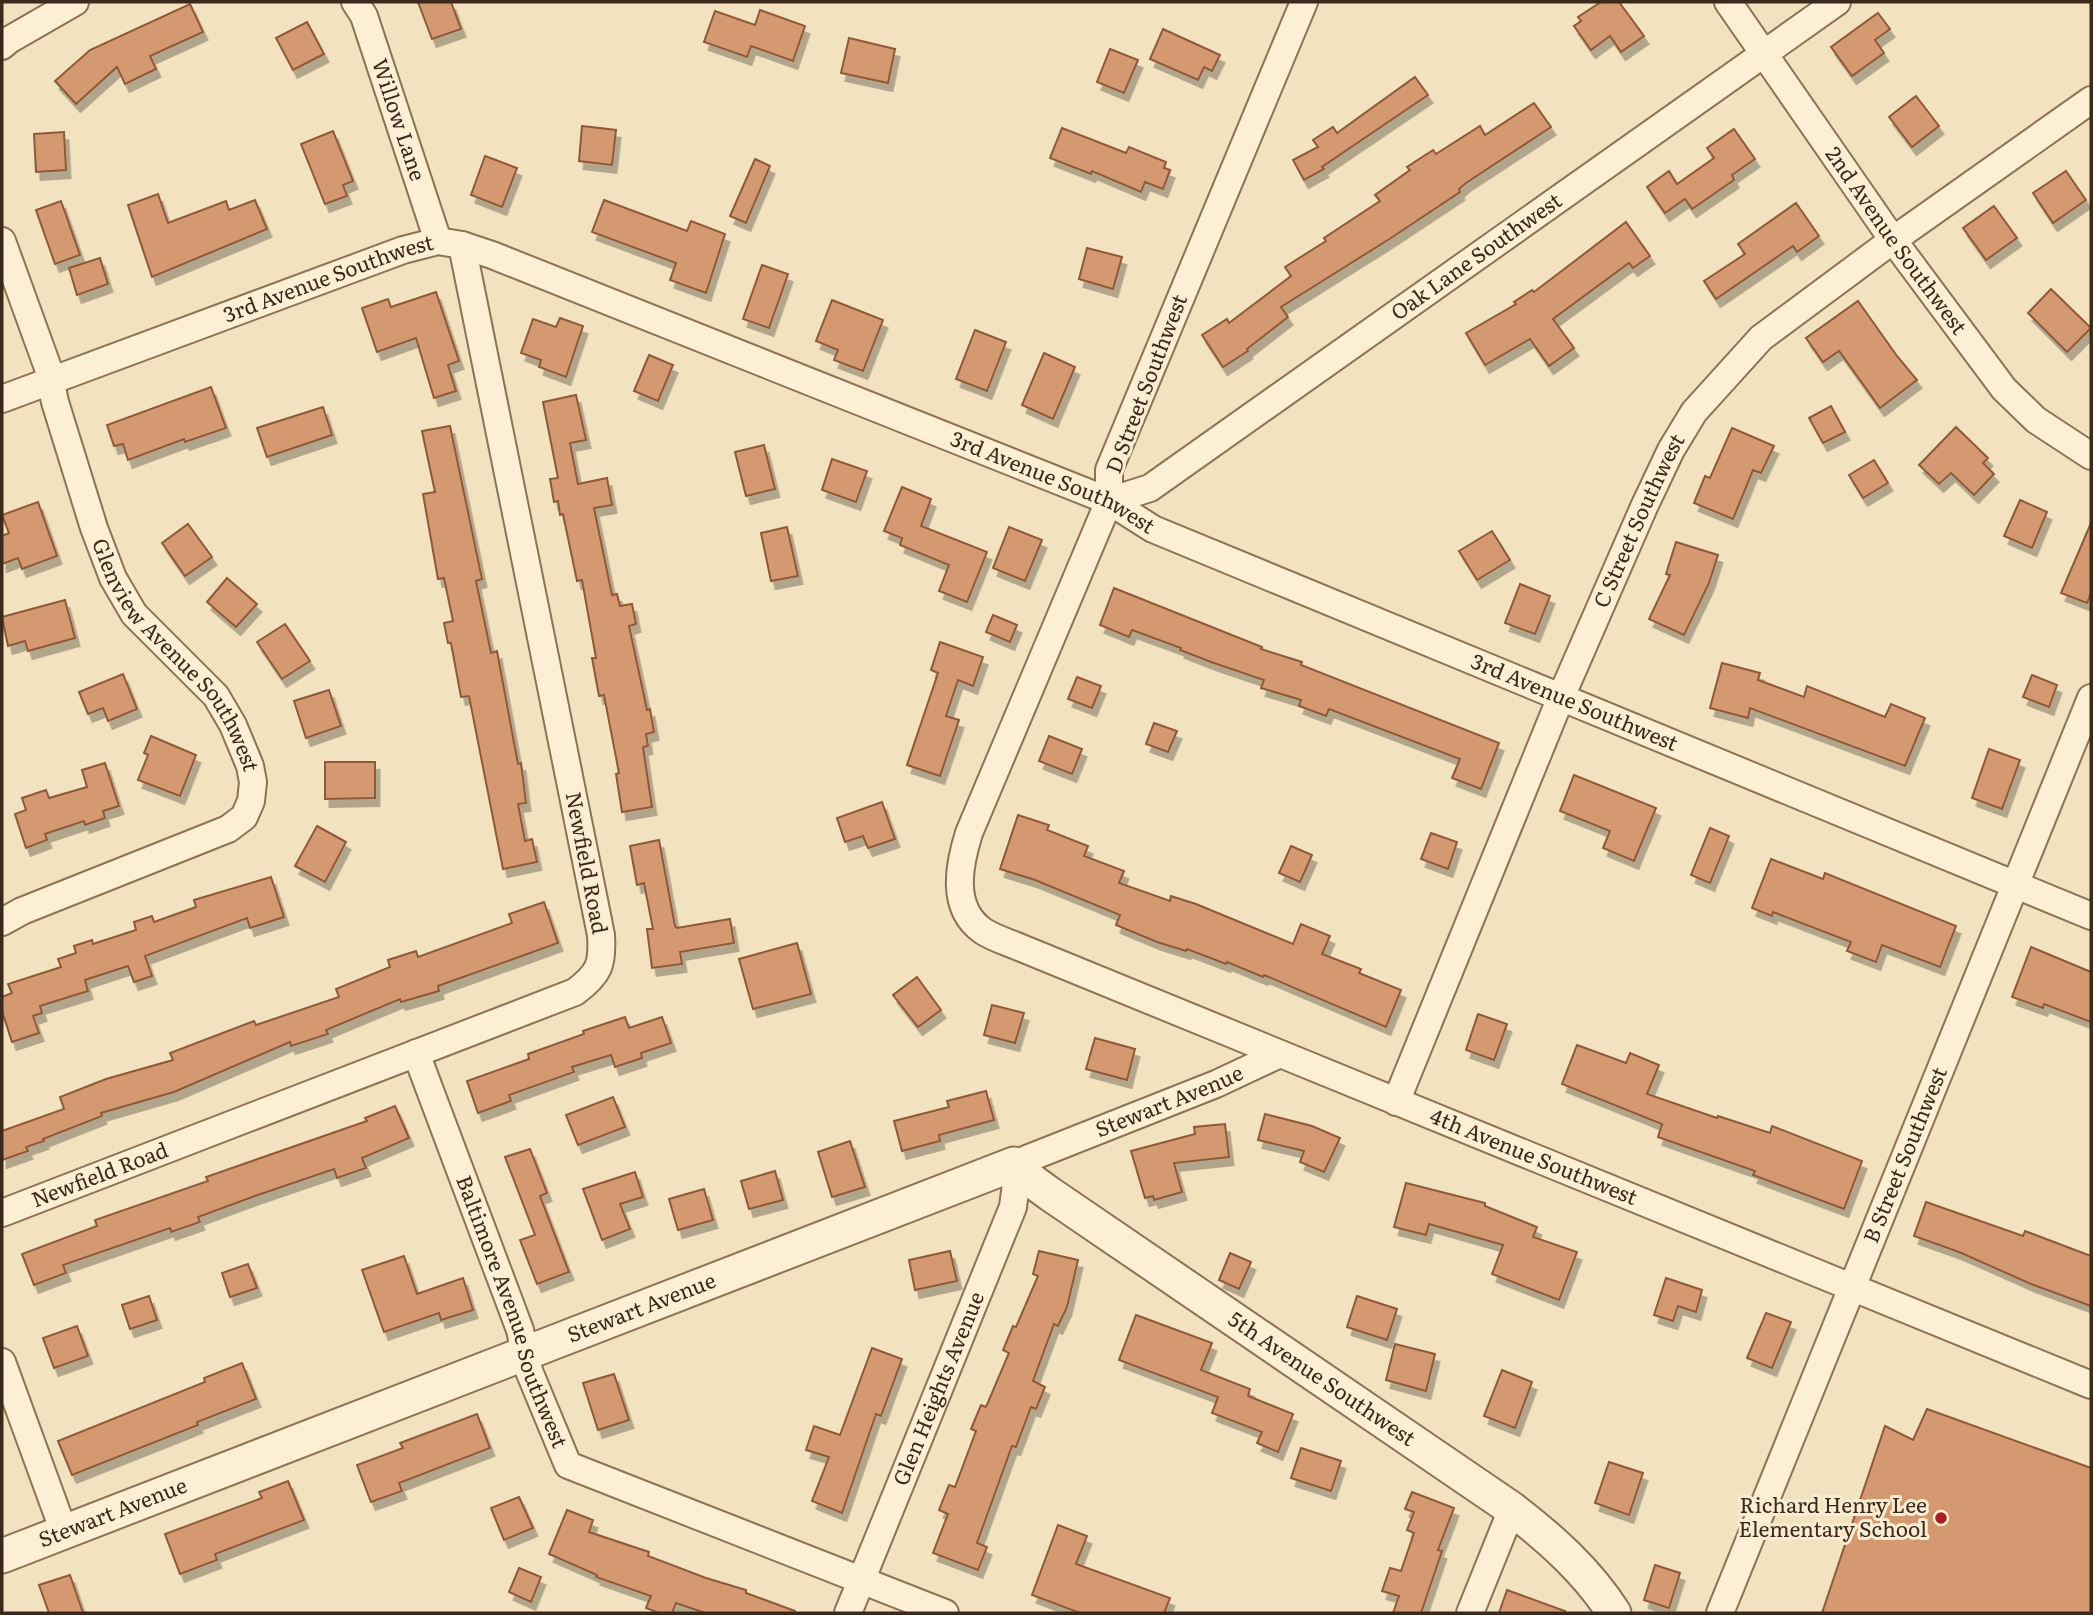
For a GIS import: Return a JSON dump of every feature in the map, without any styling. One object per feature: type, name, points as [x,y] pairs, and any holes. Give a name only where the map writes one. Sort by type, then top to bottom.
[{"type":"street","points":[[2,46],[75,2]]},
{"type":"street","name":"Willow Lane","points":[[355,2],[364,16],[450,243]]},
{"type":"street","name":"D Street Southwest","points":[[976,925],[969,915],[959,887],[961,859],[969,833],[1109,501],[1109,470],[1304,2]]},
{"type":"street","name":"2nd Avenue Southwest","points":[[1728,2],[1766,53],[1893,240],[2004,389],[2036,420],[2091,456]]},
{"type":"street","name":"Oak Lane Southwest","points":[[1109,501],[1150,488],[1836,2]]},
{"type":"street","name":"C Street Southwest","points":[[1396,1102],[1561,697],[1644,507],[1671,450],[1694,412],[1761,338],[1893,240],[2091,100]]},
{"type":"street","name":"Glenview Avenue Southwest","points":[[2,241],[51,381],[94,528],[113,578],[134,614],[216,696],[233,725],[250,766],[253,782],[251,801],[244,817],[228,829],[22,911],[2,922]]},
{"type":"street","name":"3rd Avenue Southwest","points":[[2,399],[403,250],[450,243],[492,255],[1109,501],[1153,529],[2091,916]]},
{"type":"street","name":"Newfield Road","points":[[2,1213],[575,992],[590,981],[599,969],[602,954],[601,935],[450,243]]},
{"type":"street","name":"B Street Southwest","points":[[1720,1613],[2091,698]]},
{"type":"street","name":"4th Avenue Southwest","points":[[976,925],[1014,946],[2091,1385]]},
{"type":"street","name":"Baltimore Avenue Southwest","points":[[416,1054],[520,1330],[529,1371],[568,1465],[946,1613]]},
{"type":"street","name":"Stewart Avenue","points":[[2,1556],[1014,1164],[1216,1084],[1280,1054]]},
{"type":"street","name":"5th Avenue Southwest","points":[[1014,1164],[1051,1195],[1512,1509],[1580,1568],[1614,1613]]},
{"type":"street","name":"Glen Heights Avenue","points":[[848,1613],[1013,1208],[1016,1184],[1014,1164]]},
{"type":"street","points":[[2,1362],[64,1531]]},
{"type":"street","points":[[1471,1613],[1512,1509]]},
{"type":"building","points":[[418,2],[451,2],[461,29],[432,39]]},
{"type":"building","points":[[1601,2],[1619,2],[1644,36],[1621,52],[1610,36],[1591,50],[1574,26],[1581,21],[1578,17]]},
{"type":"building","points":[[190,4],[203,32],[150,56],[156,69],[125,84],[117,67],[76,104],[55,81],[90,50]]},
{"type":"building","points":[[760,10],[805,26],[793,61],[751,46],[747,57],[704,42],[715,11],[755,25]]},
{"type":"building","points":[[1878,13],[1890,29],[1875,40],[1884,53],[1852,76],[1831,47]]},
{"type":"building","points":[[307,22],[324,54],[293,70],[276,38]]},
{"type":"building","points":[[1163,29],[1220,55],[1212,71],[1204,67],[1198,80],[1150,59]]},
{"type":"building","points":[[849,38],[895,49],[888,83],[841,73]]},
{"type":"building","points":[[1110,49],[1138,60],[1124,93],[1097,82]]},
{"type":"building","points":[[1415,77],[1428,95],[1322,167],[1324,169],[1304,180],[1293,160],[1318,147],[1313,140],[1333,127],[1337,133]]},
{"type":"building","points":[[1916,96],[1939,126],[1912,147],[1889,117]]},
{"type":"building","points":[[1534,103],[1551,127],[1466,183],[1459,189],[1460,192],[1391,238],[1281,307],[1288,317],[1247,349],[1248,351],[1223,367],[1202,335],[1227,319],[1229,323],[1291,276],[1285,267],[1380,201],[1375,195],[1410,170],[1407,167],[1433,150],[1436,154],[1480,126],[1485,135]]},
{"type":"building","points":[[582,126],[616,130],[612,165],[579,161]]},
{"type":"building","points":[[1062,128],[1126,153],[1129,147],[1166,162],[1164,168],[1170,170],[1163,189],[1145,182],[1141,192],[1092,171],[1091,174],[1050,158]]},
{"type":"building","points":[[1734,129],[1755,159],[1732,175],[1734,180],[1692,209],[1685,199],[1665,213],[1647,187],[1669,171],[1677,184],[1714,158],[1707,148]]},
{"type":"building","points":[[333,131],[353,181],[343,185],[347,196],[325,204],[301,144]]},
{"type":"building","points":[[64,132],[66,170],[36,172],[34,134]]},
{"type":"building","points":[[485,156],[517,168],[502,207],[471,195]]},
{"type":"building","points":[[755,159],[770,166],[746,223],[730,216]]},
{"type":"building","points":[[2066,171],[2086,200],[2053,223],[2033,193]]},
{"type":"building","points":[[158,194],[168,223],[226,201],[229,210],[255,200],[267,229],[152,277],[128,205]]},
{"type":"building","points":[[604,200],[687,231],[691,221],[725,234],[706,293],[670,280],[676,263],[592,232]]},
{"type":"building","points":[[61,201],[80,255],[55,264],[36,210]]},
{"type":"building","points":[[1796,203],[1819,236],[1797,252],[1793,246],[1716,299],[1704,281],[1745,254],[1738,244]]},
{"type":"building","points":[[1994,206],[2017,238],[1986,260],[1963,228]]},
{"type":"building","points":[[1626,222],[1650,256],[1633,268],[1629,263],[1553,319],[1574,348],[1549,366],[1530,339],[1485,365],[1466,333],[1516,304],[1514,302],[1532,290],[1534,292]]},
{"type":"building","points":[[1087,248],[1122,257],[1113,289],[1079,279]]},
{"type":"building","points":[[100,258],[108,284],[77,295],[69,268]]},
{"type":"building","points":[[762,265],[788,274],[769,328],[743,319]]},
{"type":"building","points":[[2051,289],[2091,328],[2067,352],[2028,313]]},
{"type":"building","points":[[436,292],[459,361],[448,365],[456,391],[434,398],[416,338],[377,352],[362,308],[388,299],[391,307]]},
{"type":"building","points":[[832,300],[883,320],[863,371],[834,360],[838,350],[816,341]]},
{"type":"building","points":[[1858,301],[1917,380],[1880,408],[1839,351],[1823,362],[1806,338]]},
{"type":"building","points":[[560,318],[583,326],[566,377],[539,367],[541,360],[521,353],[533,319],[556,327]]},
{"type":"building","points":[[975,330],[1006,342],[987,391],[956,379]]},
{"type":"building","points":[[1044,353],[1075,367],[1053,419],[1022,405]]},
{"type":"building","points":[[649,355],[673,365],[658,401],[634,391]]},
{"type":"building","points":[[211,387],[226,428],[185,442],[184,439],[128,460],[123,444],[114,446],[107,425]]},
{"type":"building","points":[[576,395],[586,440],[570,443],[578,484],[607,478],[612,505],[594,508],[612,595],[617,594],[620,606],[632,604],[636,624],[629,626],[654,732],[646,734],[648,746],[643,747],[652,807],[622,812],[616,774],[619,773],[604,695],[599,696],[592,658],[596,658],[582,580],[577,581],[563,514],[560,515],[558,501],[554,502],[550,479],[558,478],[543,402]]},
{"type":"building","points":[[1831,406],[1845,432],[1823,443],[1809,418]]},
{"type":"building","points":[[323,407],[332,435],[267,457],[257,428]]},
{"type":"building","points":[[450,426],[482,579],[476,581],[491,653],[497,651],[518,764],[521,763],[526,803],[518,804],[525,841],[532,839],[537,862],[503,869],[469,696],[461,697],[451,643],[448,643],[444,623],[453,621],[444,578],[438,579],[423,494],[435,492],[422,431]]},
{"type":"building","points":[[1956,427],[1988,458],[1983,463],[1994,474],[1974,495],[1951,473],[1939,484],[1919,465]]},
{"type":"building","points":[[1732,428],[1774,446],[1761,473],[1753,470],[1733,519],[1694,503],[1705,476],[1710,478]]},
{"type":"building","points":[[764,445],[775,489],[746,496],[735,452]]},
{"type":"building","points":[[832,459],[867,471],[856,502],[822,490]]},
{"type":"building","points":[[1874,460],[1888,483],[1863,498],[1849,475]]},
{"type":"building","points":[[902,487],[931,499],[921,526],[987,552],[967,602],[939,591],[949,565],[900,545],[902,538],[884,531]]},
{"type":"building","points":[[2020,500],[2047,512],[2032,548],[2004,536]]},
{"type":"building","points":[[38,502],[57,556],[22,569],[18,558],[2,564],[2,536],[9,533],[2,515]]},
{"type":"building","points":[[2091,523],[2091,593],[2087,603],[2061,593]]},
{"type":"building","points":[[188,524],[212,557],[185,576],[162,543]]},
{"type":"building","points":[[787,527],[798,576],[771,581],[761,533]]},
{"type":"building","points":[[1009,527],[1042,540],[1025,581],[993,568]]},
{"type":"building","points":[[1492,531],[1510,560],[1477,580],[1459,551]]},
{"type":"building","points":[[1676,542],[1718,555],[1709,583],[1684,635],[1649,619],[1670,575],[1666,574]]},
{"type":"building","points":[[227,578],[257,604],[236,627],[207,602]]},
{"type":"building","points":[[1520,584],[1550,596],[1535,634],[1505,623]]},
{"type":"building","points":[[1114,588],[1499,743],[1481,789],[1452,778],[1460,759],[1329,709],[1326,716],[1299,706],[1301,700],[1261,688],[1264,680],[1211,662],[1180,650],[1181,648],[1132,630],[1129,637],[1100,625]]},
{"type":"building","points":[[65,600],[75,638],[28,651],[25,641],[8,646],[2,617]]},
{"type":"building","points":[[993,615],[1017,625],[1010,642],[986,632]]},
{"type":"building","points":[[285,624],[310,661],[282,679],[257,642]]},
{"type":"building","points":[[940,642],[983,657],[973,686],[958,680],[946,716],[959,720],[940,776],[907,765],[938,673],[931,670]]},
{"type":"building","points":[[1722,663],[1760,673],[1758,680],[1804,697],[1807,686],[1885,717],[1891,704],[1925,718],[1905,766],[1750,708],[1748,718],[1710,708]]},
{"type":"building","points":[[123,674],[137,709],[108,721],[103,708],[88,714],[79,692]]},
{"type":"building","points":[[2032,675],[2057,685],[2049,707],[2023,697]]},
{"type":"building","points":[[1077,677],[1101,686],[1092,708],[1068,699]]},
{"type":"building","points":[[329,690],[341,726],[306,738],[294,701]]},
{"type":"building","points":[[1154,723],[1177,731],[1168,752],[1146,744]]},
{"type":"building","points":[[151,736],[196,755],[180,796],[138,780],[148,755],[144,753]]},
{"type":"building","points":[[1049,736],[1082,749],[1072,774],[1039,761]]},
{"type":"building","points":[[1989,749],[2020,760],[2002,809],[1972,798]]},
{"type":"building","points":[[325,762],[375,762],[375,798],[325,799]]},
{"type":"building","points":[[105,763],[119,806],[103,811],[105,818],[85,825],[84,821],[45,834],[47,840],[26,848],[15,814],[26,810],[22,798],[46,790],[49,798],[87,787],[82,770]]},
{"type":"building","points":[[1574,775],[1656,808],[1634,861],[1603,848],[1610,831],[1560,811]]},
{"type":"building","points":[[882,802],[895,839],[868,848],[863,836],[845,842],[837,818]]},
{"type":"building","points":[[1018,815],[1049,825],[1047,830],[1088,846],[1084,856],[1124,871],[1119,883],[1170,901],[1171,896],[1196,904],[1293,944],[1301,924],[1330,936],[1322,954],[1361,969],[1359,973],[1401,990],[1386,1027],[1264,975],[1263,977],[1227,962],[1226,964],[1187,949],[1186,951],[1157,942],[1116,925],[1120,915],[1035,880],[1000,869]]},
{"type":"building","points":[[317,826],[346,842],[325,882],[295,866]]},
{"type":"building","points":[[1710,828],[1729,836],[1710,883],[1691,875]]},
{"type":"building","points":[[1431,833],[1457,842],[1448,869],[1421,859]]},
{"type":"building","points":[[659,840],[675,926],[677,928],[730,919],[734,943],[680,952],[682,964],[652,968],[647,929],[653,929],[644,883],[637,885],[630,846]]},
{"type":"building","points":[[1291,846],[1312,855],[1300,882],[1279,873]]},
{"type":"building","points":[[1771,859],[1823,879],[1825,873],[1956,926],[1940,967],[1882,945],[1876,962],[1847,951],[1851,942],[1773,912],[1772,916],[1752,908]]},
{"type":"building","points":[[271,877],[284,917],[250,928],[247,918],[145,956],[152,976],[134,982],[128,966],[85,980],[88,991],[40,1006],[42,1013],[33,1016],[39,1033],[12,1042],[2,1011],[2,997],[12,993],[8,984],[61,967],[58,959],[76,953],[74,946],[92,940],[93,944],[136,930],[134,922],[152,916],[154,922],[196,907],[194,900]]},
{"type":"building","points":[[544,902],[558,943],[438,986],[439,991],[401,1002],[400,999],[326,1030],[328,1034],[291,1046],[290,1042],[174,1092],[101,1113],[102,1116],[43,1139],[44,1141],[26,1147],[28,1151],[2,1160],[2,1131],[64,1109],[60,1097],[106,1079],[173,1060],[170,1053],[254,1021],[256,1025],[339,997],[336,989],[390,967],[388,960],[416,951],[418,957],[512,923],[509,914]]},
{"type":"building","points":[[797,943],[811,994],[753,1009],[739,959]]},
{"type":"building","points":[[2031,947],[2091,972],[2091,1022],[2044,1004],[2043,1008],[2012,997]]},
{"type":"building","points":[[917,977],[941,1010],[918,1027],[893,995]]},
{"type":"building","points":[[992,1005],[1024,1013],[1015,1043],[984,1035]]},
{"type":"building","points":[[1478,1014],[1507,1024],[1494,1060],[1466,1050]]},
{"type":"building","points":[[625,1017],[629,1028],[662,1017],[671,1043],[641,1053],[642,1058],[615,1067],[611,1055],[572,1067],[574,1072],[509,1095],[511,1101],[478,1113],[467,1081],[529,1059],[528,1054]]},
{"type":"building","points":[[1095,1038],[1135,1049],[1127,1080],[1086,1069]]},
{"type":"building","points":[[1577,1045],[1626,1063],[1630,1053],[1659,1065],[1647,1094],[1770,1133],[1772,1126],[1862,1161],[1844,1209],[1753,1175],[1755,1171],[1658,1137],[1662,1124],[1562,1084]]},
{"type":"building","points":[[986,1091],[994,1120],[939,1135],[940,1141],[902,1151],[894,1121],[949,1107],[947,1101]]},
{"type":"building","points":[[613,1097],[625,1127],[578,1145],[566,1115]]},
{"type":"building","points":[[395,1106],[409,1138],[362,1158],[366,1168],[337,1178],[334,1169],[255,1196],[198,1217],[200,1222],[171,1232],[170,1228],[63,1265],[66,1273],[34,1285],[22,1254],[97,1226],[95,1220],[208,1181],[206,1177],[367,1121],[365,1118]]},
{"type":"building","points":[[1265,1114],[1312,1126],[1340,1138],[1324,1172],[1300,1162],[1304,1151],[1258,1140]]},
{"type":"building","points":[[1225,1124],[1229,1157],[1174,1163],[1182,1192],[1154,1200],[1153,1196],[1145,1198],[1131,1151],[1195,1134],[1194,1127]]},
{"type":"building","points":[[850,1141],[865,1187],[832,1197],[818,1152]]},
{"type":"building","points":[[530,1149],[547,1193],[540,1196],[569,1272],[537,1284],[520,1240],[535,1235],[505,1157]]},
{"type":"building","points":[[775,1171],[783,1200],[749,1209],[741,1181]]},
{"type":"building","points":[[635,1172],[643,1197],[620,1204],[630,1229],[602,1240],[583,1189]]},
{"type":"building","points":[[1406,1183],[1485,1203],[1485,1206],[1537,1227],[1533,1237],[1577,1252],[1559,1300],[1492,1274],[1503,1245],[1429,1224],[1426,1235],[1394,1227]]},
{"type":"building","points":[[704,1189],[713,1220],[678,1230],[669,1199]]},
{"type":"building","points":[[1926,1202],[2023,1236],[2025,1231],[2091,1256],[2091,1306],[1914,1236]]},
{"type":"building","points":[[950,1251],[957,1281],[915,1290],[909,1260]]},
{"type":"building","points":[[1039,1251],[1078,1260],[1067,1307],[1058,1326],[1054,1324],[1033,1381],[1045,1387],[1036,1409],[1031,1407],[1016,1447],[1012,1446],[977,1543],[987,1547],[978,1570],[933,1553],[948,1514],[939,1510],[949,1485],[955,1487],[976,1431],[971,1429],[981,1405],[986,1407],[1009,1353],[1003,1350],[1038,1276],[1033,1274]]},
{"type":"building","points":[[1230,1253],[1251,1262],[1239,1289],[1219,1280]]},
{"type":"building","points":[[404,1256],[417,1294],[463,1278],[473,1310],[441,1320],[439,1313],[384,1332],[362,1270]]},
{"type":"building","points":[[248,1264],[257,1288],[230,1297],[222,1273]]},
{"type":"building","points":[[1666,1278],[1702,1290],[1696,1312],[1678,1306],[1673,1321],[1654,1315]]},
{"type":"building","points":[[149,1296],[157,1320],[130,1329],[122,1305]]},
{"type":"building","points":[[1357,1296],[1397,1309],[1387,1340],[1347,1327]]},
{"type":"building","points":[[1766,1313],[1791,1322],[1772,1368],[1747,1358]]},
{"type":"building","points":[[1136,1315],[1212,1343],[1201,1370],[1250,1389],[1248,1396],[1293,1414],[1278,1452],[1257,1443],[1262,1432],[1212,1413],[1218,1397],[1119,1360]]},
{"type":"building","points":[[77,1326],[88,1356],[54,1368],[43,1338]]},
{"type":"building","points":[[1395,1344],[1435,1354],[1426,1391],[1386,1380]]},
{"type":"building","points":[[872,1348],[902,1359],[881,1416],[876,1414],[842,1513],[812,1501],[829,1457],[806,1450],[814,1426],[840,1435]]},
{"type":"building","points":[[242,1363],[256,1399],[72,1475],[58,1441],[205,1382],[204,1378]]},
{"type":"building","points":[[1502,1370],[1532,1382],[1515,1428],[1484,1416]]},
{"type":"building","points":[[614,1374],[629,1420],[598,1430],[583,1383]]},
{"type":"building","name":"Richard Henry Lee Elementary School","points":[[1927,1409],[2091,1468],[2091,1613],[1822,1613],[1885,1426],[1913,1440]]},
{"type":"building","points":[[477,1414],[490,1448],[399,1483],[402,1491],[371,1502],[357,1465],[403,1448],[400,1443]]},
{"type":"building","points":[[1301,1448],[1341,1461],[1331,1491],[1291,1478]]},
{"type":"building","points":[[1609,1462],[1643,1473],[1629,1515],[1595,1503]]},
{"type":"building","points":[[288,1481],[304,1520],[215,1554],[217,1560],[180,1574],[165,1534],[262,1498],[259,1492]]},
{"type":"building","points":[[1412,1492],[1454,1508],[1438,1550],[1442,1551],[1421,1613],[1393,1613],[1399,1596],[1382,1591],[1390,1568],[1401,1571],[1414,1533],[1407,1530],[1414,1512],[1405,1509]]},
{"type":"building","points":[[519,1497],[533,1528],[504,1540],[491,1508]]},
{"type":"building","points":[[567,1510],[593,1520],[589,1532],[649,1552],[648,1556],[706,1578],[746,1590],[746,1593],[795,1613],[705,1613],[676,1603],[672,1613],[659,1613],[646,1608],[651,1596],[596,1577],[597,1575],[549,1554]]},
{"type":"building","points":[[1058,1525],[1087,1536],[1076,1564],[1170,1598],[1164,1613],[1080,1613],[1032,1595]]},
{"type":"building","points":[[1655,1565],[1680,1573],[1669,1608],[1644,1600]]},
{"type":"building","points":[[519,1568],[541,1577],[531,1602],[509,1592]]},
{"type":"building","points":[[70,1575],[83,1613],[49,1613],[39,1585]]},
{"type":"building","points":[[1507,1590],[1565,1611],[1499,1613]]},
{"type":"place","name":"Richard Henry Lee Elementary School","points":[[1941,1518]]}]
